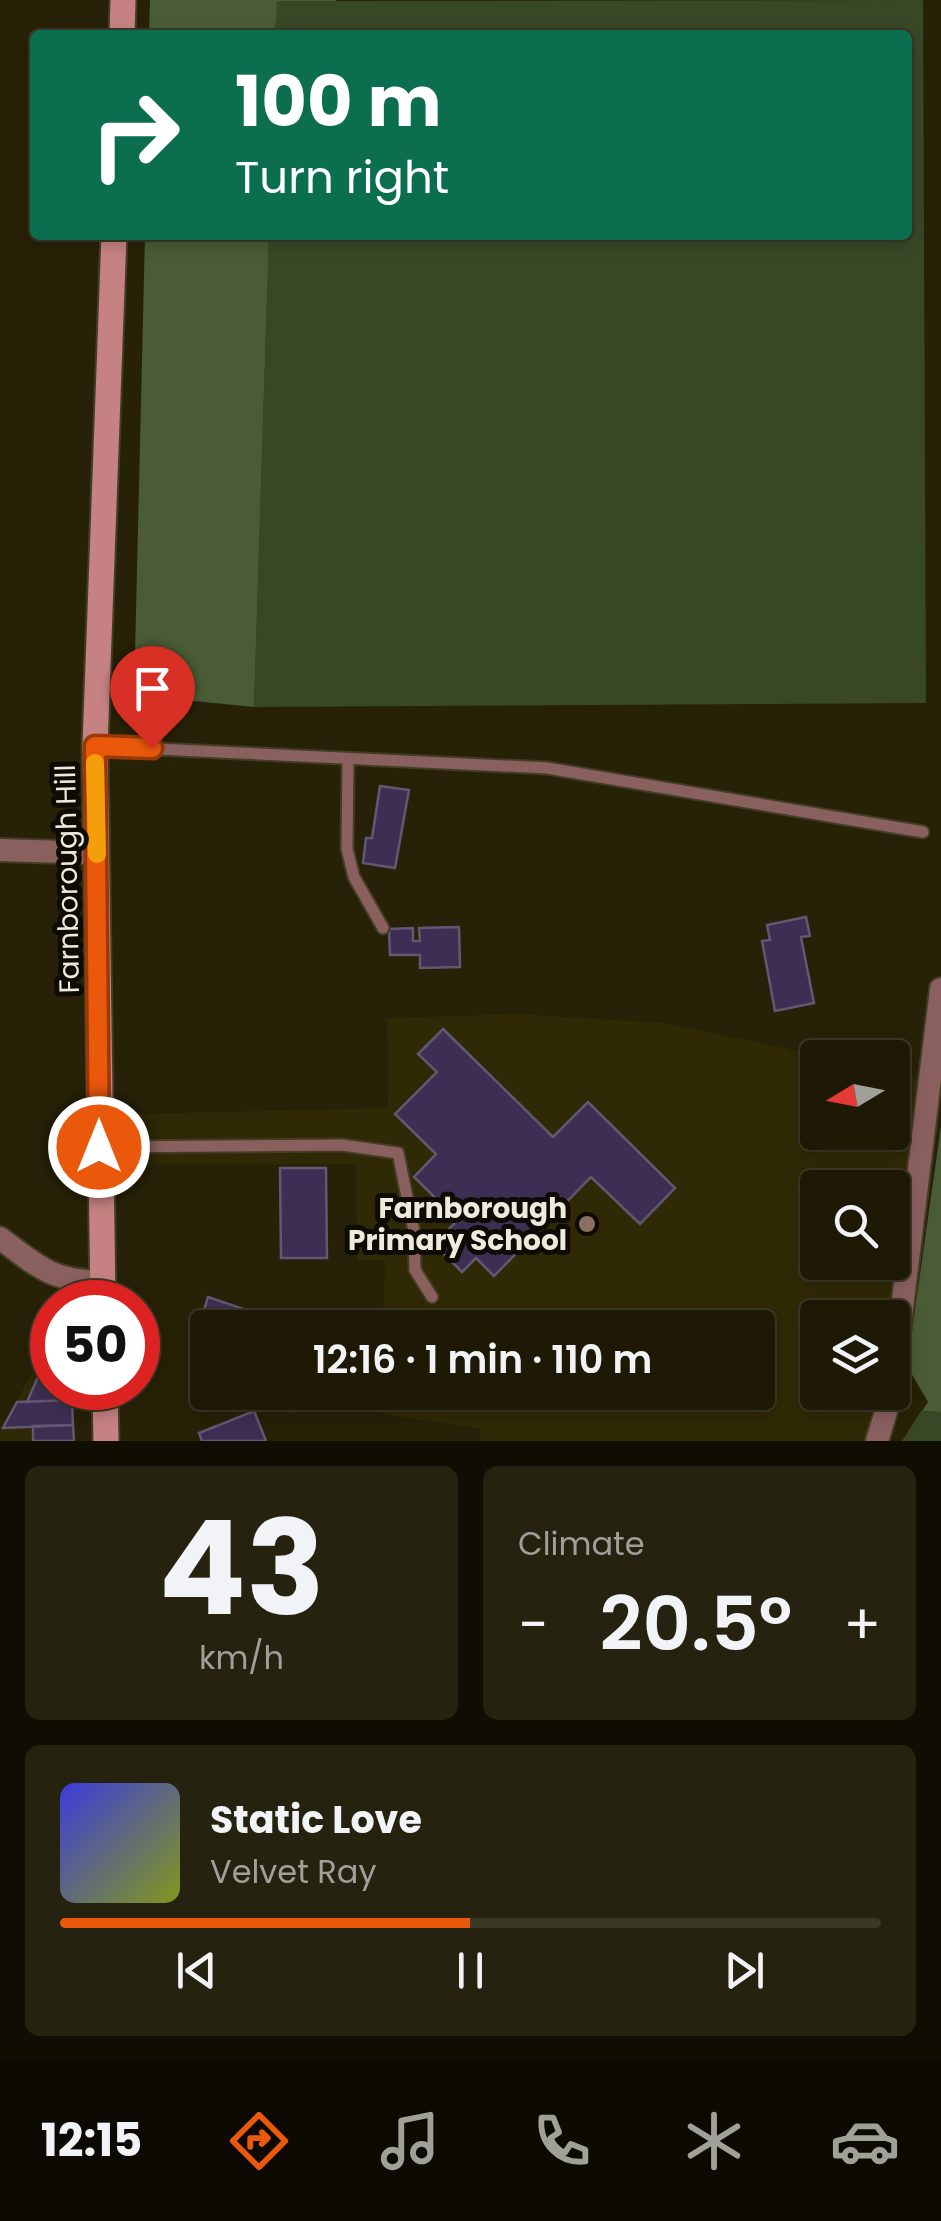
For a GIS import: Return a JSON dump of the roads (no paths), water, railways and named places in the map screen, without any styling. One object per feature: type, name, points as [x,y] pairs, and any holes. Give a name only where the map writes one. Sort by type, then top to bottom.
[{"type":"main road","points":[[122,30],[123,0]]},
{"type":"main road","name":"Farnborough Hill","points":[[102,1280],[95,746],[114,240]]},
{"type":"main road","points":[[105,1410],[106,1441]]},
{"type":"street","points":[[0,850],[97,852]]},
{"type":"street","points":[[903,1300],[941,989]]},
{"type":"street","points":[[0,1238],[49,1275],[68,1280]]},
{"type":"street","points":[[877,1441],[886,1410]]},
{"type":"lane","points":[[95,746],[546,768],[923,832]]},
{"type":"lane","points":[[348,760],[347,849],[354,876],[382,928]]},
{"type":"lane","points":[[99,1147],[342,1144],[398,1152],[414,1231],[415,1270],[432,1297]]},
{"type":"place","name":"Farnborough Primary School","points":[[587,1224]]}]
